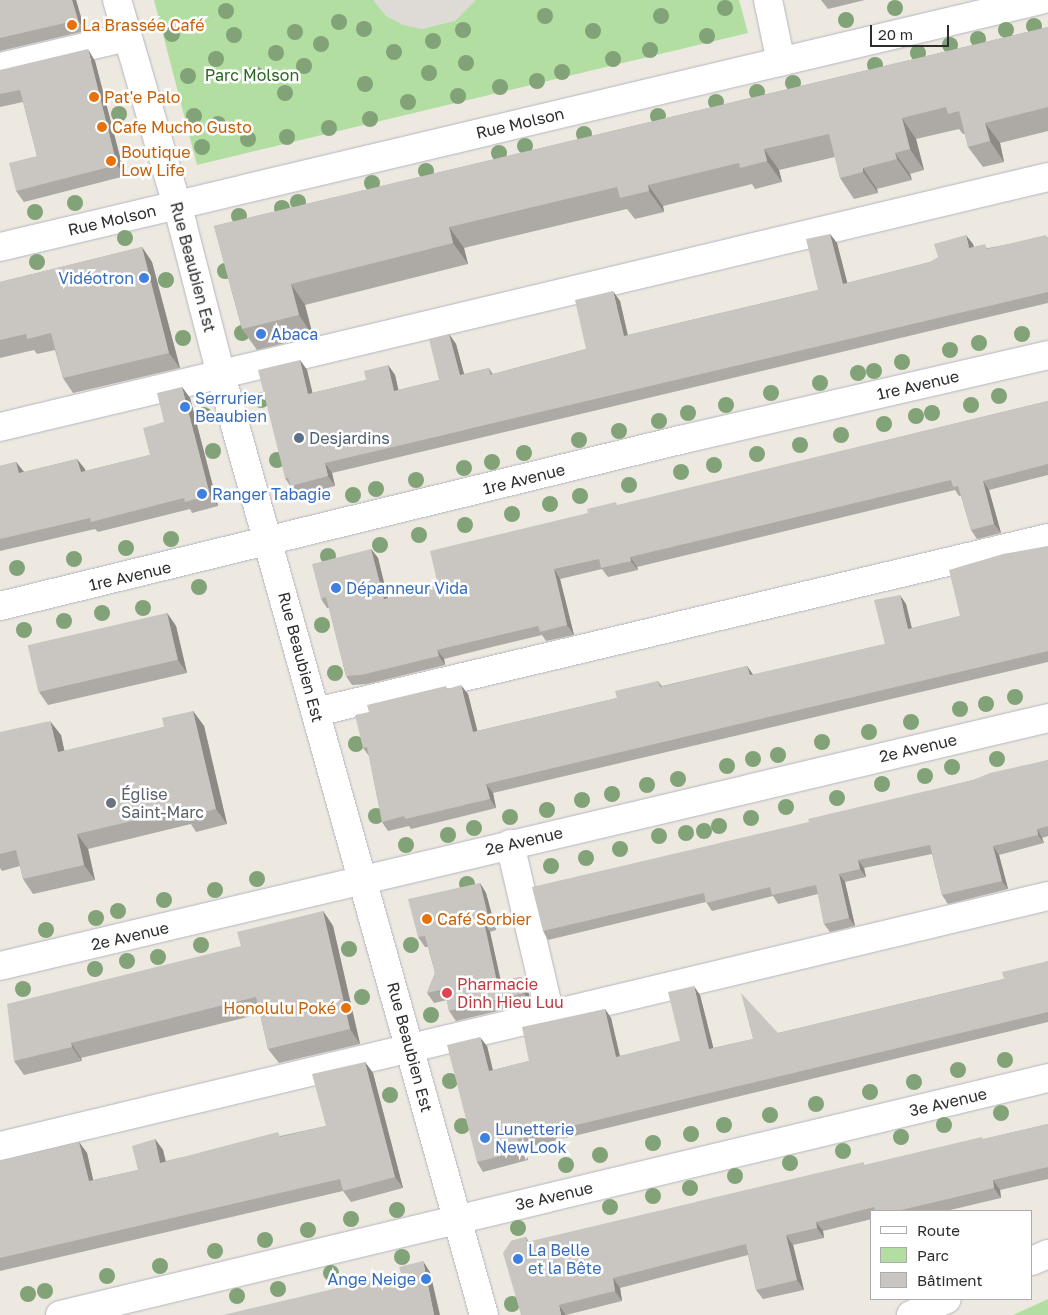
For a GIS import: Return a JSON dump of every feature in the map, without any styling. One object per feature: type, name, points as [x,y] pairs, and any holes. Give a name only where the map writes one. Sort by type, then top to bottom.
[{"type":"street","name":"Rue Beaubien Est","points":[[117,0],[177,205],[221,375],[484,1315]]},
{"type":"street","points":[[768,0],[781,62]]},
{"type":"street","name":"Rue Molson","points":[[0,247],[1041,0]]},
{"type":"street","points":[[0,67],[127,36]]},
{"type":"street","points":[[0,427],[1048,177]]},
{"type":"street","name":"1re Avenue","points":[[0,606],[268,543],[680,440],[1048,355]]},
{"type":"street","points":[[316,712],[1048,538]]},
{"type":"street","name":"2e Avenue","points":[[0,966],[1048,718]]},
{"type":"street","points":[[510,844],[550,1015]]},
{"type":"street","points":[[0,1146],[1048,896]]},
{"type":"street","name":"3e Avenue","points":[[60,1315],[1048,1078]]},
{"type":"street","points":[[1033,1261],[1048,1254]]},
{"type":"street","points":[[911,1315],[945,1300]]},
{"type":"green space","name":"Parc Molson","points":[[154,0],[739,0],[748,33],[197,165]]},
{"type":"green space","points":[[1048,1299],[1048,1315],[1013,1315]]},
{"type":"shaded area","points":[[373,0],[476,0],[455,21],[422,29],[403,25],[386,16]]},
{"type":"building","points":[[0,0],[72,0],[78,20],[0,38]]},
{"type":"building","points":[[1048,27],[1048,107],[985,123],[990,141],[968,147],[959,111],[948,114],[946,107],[902,118],[910,149],[895,153],[897,159],[863,168],[863,172],[840,178],[829,134],[764,149],[767,161],[740,168],[739,163],[648,185],[649,191],[620,198],[617,187],[449,227],[453,243],[291,284],[299,315],[242,329],[214,226]]},
{"type":"building","points":[[88,49],[117,165],[16,191],[9,163],[37,156],[20,90],[0,94],[0,70]]},
{"type":"building","points":[[830,234],[843,284],[930,262],[938,257],[934,244],[966,235],[969,248],[985,244],[987,249],[1046,235],[1048,237],[1048,292],[325,463],[328,476],[291,486],[288,478],[285,478],[258,370],[300,360],[308,394],[366,380],[364,371],[388,365],[394,391],[439,380],[429,339],[449,334],[460,375],[489,368],[490,375],[586,349],[575,300],[613,291],[624,336],[818,290],[806,239]]},
{"type":"building","points":[[142,247],[169,353],[63,378],[51,333],[27,339],[26,334],[0,340],[0,282]]},
{"type":"building","points":[[182,387],[210,495],[185,502],[184,498],[91,522],[90,518],[0,539],[0,466],[16,462],[19,473],[77,459],[81,472],[150,455],[143,428],[164,422],[157,393]]},
{"type":"building","points":[[1048,401],[1048,464],[983,481],[994,524],[971,530],[958,486],[953,487],[951,480],[630,557],[631,561],[601,568],[599,559],[554,569],[567,625],[540,632],[538,626],[437,650],[439,656],[361,675],[346,676],[326,597],[321,599],[312,564],[371,549],[384,599],[438,585],[430,551],[588,513],[587,509],[616,502],[617,505]]},
{"type":"building","points":[[1048,546],[1048,651],[486,784],[490,799],[405,819],[404,816],[382,822],[367,747],[363,748],[355,715],[369,712],[367,705],[446,686],[447,689],[461,685],[473,732],[617,698],[615,691],[658,681],[660,687],[747,666],[750,675],[885,644],[874,600],[900,595],[908,629],[960,616],[949,570],[1003,554]]},
{"type":"building","points":[[167,613],[178,660],[38,692],[28,645]]},
{"type":"building","name":"Église Saint-Marc","points":[[193,711],[216,809],[185,817],[183,809],[77,834],[84,865],[23,879],[16,850],[0,854],[0,732],[50,721],[58,752],[164,727],[162,718]]},
{"type":"building","points":[[1048,760],[1048,826],[1037,829],[1038,835],[993,846],[1002,881],[942,895],[930,845],[858,860],[860,869],[839,874],[849,918],[824,924],[816,885],[772,895],[770,887],[706,903],[704,893],[543,931],[532,887],[809,822],[808,819],[973,780],[990,773]]},
{"type":"building","points":[[480,883],[489,920],[484,922],[497,982],[521,977],[524,993],[449,1011],[444,989],[427,993],[435,973],[425,936],[418,937],[408,899]]},
{"type":"building","points":[[323,911],[350,1029],[268,1049],[256,997],[71,1043],[72,1047],[14,1061],[7,1004],[241,946],[237,932]]},
{"type":"building","points":[[1048,961],[1048,1012],[518,1139],[521,1151],[477,1162],[447,1045],[480,1037],[489,1071],[529,1061],[522,1027],[605,1009],[616,1057],[680,1041],[668,992],[694,986],[709,1049],[753,1039],[741,993],[778,1033],[1004,979],[1002,972]]},
{"type":"building","points":[[365,1062],[395,1177],[343,1191],[340,1179],[0,1258],[0,1161],[79,1142],[89,1181],[138,1170],[132,1146],[155,1139],[160,1163],[278,1132],[280,1137],[326,1126],[312,1074]]},
{"type":"building","points":[[1048,1124],[1048,1167],[993,1180],[994,1188],[901,1210],[875,1210],[874,1207],[816,1222],[817,1228],[786,1235],[797,1280],[756,1290],[746,1244],[613,1278],[615,1291],[559,1305],[561,1315],[521,1315],[503,1253],[511,1241],[526,1237],[527,1242],[864,1162],[864,1165],[982,1137],[983,1139]]},
{"type":"building","points":[[423,1261],[434,1315],[223,1315],[401,1273],[399,1267]]},
{"type":"place","name":"La Brassée Café","points":[[72,25]]},
{"type":"place","name":"Pat'e Palo","points":[[94,97]]},
{"type":"place","name":"Cafe Mucho Gusto","points":[[102,127]]},
{"type":"place","name":"Boutique Low Life","points":[[111,161]]},
{"type":"place","name":"Vidéotron","points":[[144,278]]},
{"type":"place","name":"Abaca","points":[[261,334]]},
{"type":"place","name":"Serrurier Beaubien","points":[[185,407]]},
{"type":"place","name":"Desjardins","points":[[299,438]]},
{"type":"place","name":"Ranger Tabagie","points":[[202,494]]},
{"type":"place","name":"Dépanneur Vida","points":[[336,588]]},
{"type":"place","name":"Église Saint-Marc","points":[[111,803]]},
{"type":"place","name":"Café Sorbier","points":[[427,919]]},
{"type":"place","name":"Pharmacie Dinh Hieu Luu","points":[[447,993]]},
{"type":"place","name":"Honolulu Poké","points":[[346,1008]]},
{"type":"place","name":"Lunetterie NewLook","points":[[485,1138]]},
{"type":"place","name":"La Belle et la Bête","points":[[518,1259]]},
{"type":"place","name":"Ange Neige","points":[[426,1279]]}]
